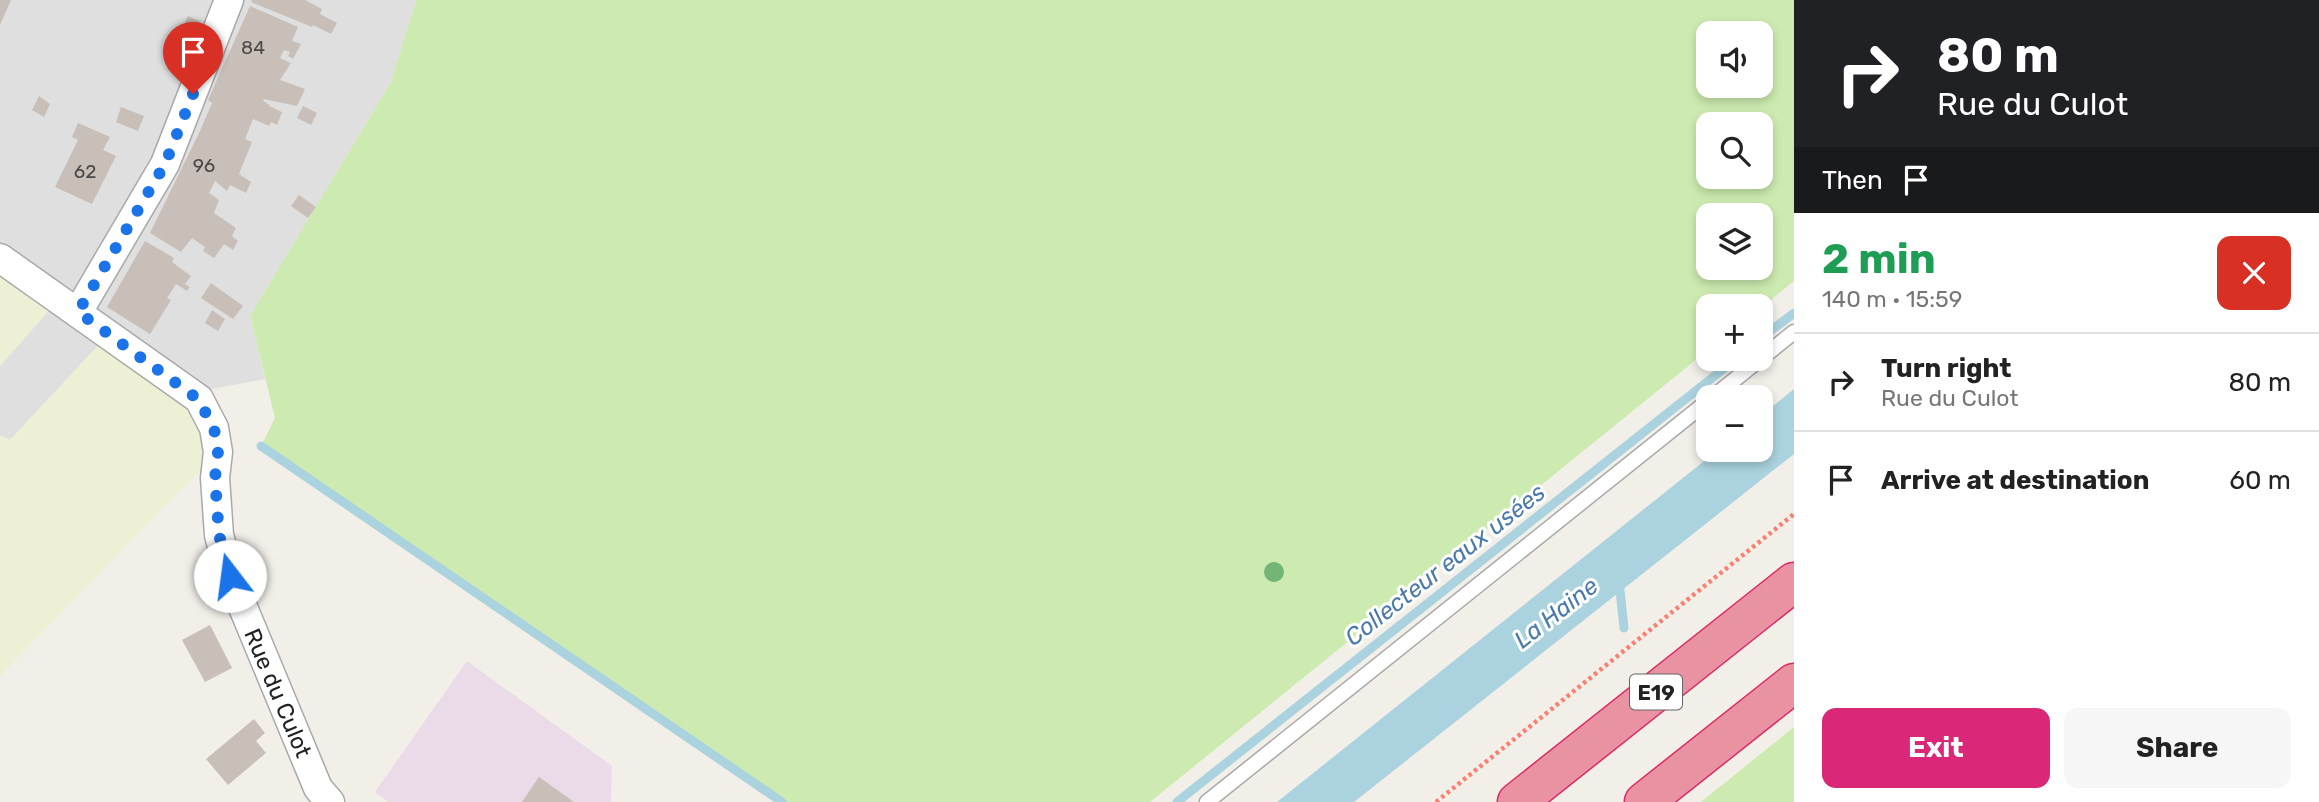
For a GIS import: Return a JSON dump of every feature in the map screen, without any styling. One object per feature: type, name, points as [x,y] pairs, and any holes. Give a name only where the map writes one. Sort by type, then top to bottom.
[{"type":"highway","name":"E19","points":[[1517,802],[1794,582]]},
{"type":"highway","points":[[1644,802],[1794,683]]},
{"type":"street","points":[[78,312],[165,164],[229,0]]},
{"type":"street","name":"Rue du Culot","points":[[0,258],[198,399],[214,428],[218,452],[215,478],[219,535],[230,576],[318,789],[330,802]]},
{"type":"lane","points":[[1728,385],[1794,332]]},
{"type":"lane","points":[[1207,802],[1696,411]]},
{"type":"path","points":[[1436,802],[1794,514]]},
{"type":"shaded area","points":[[0,0],[416,0],[391,82],[250,316],[265,379],[190,393],[109,334],[10,440],[0,435],[0,366],[59,299],[0,258]]},
{"type":"shaded area","points":[[467,661],[612,766],[611,802],[388,802],[375,792]]},
{"type":"green space","points":[[416,0],[1794,0],[1794,281],[1773,298],[1773,294],[1696,294],[1696,360],[1150,802],[782,802],[261,446],[275,418],[250,316],[391,82]]},
{"type":"green space","points":[[0,258],[59,299],[0,366]]},
{"type":"green space","points":[[109,334],[199,399],[218,452],[0,676],[0,435],[10,440]]},
{"type":"green space","points":[[1794,727],[1794,802],[1701,802]]},
{"type":"water","name":"La Haine","points":[[1794,389],[1794,454],[1354,802],[1277,802],[1703,462],[1773,462],[1773,406]]},
{"type":"building","points":[[0,0],[11,0],[0,25]]},
{"type":"building","points":[[305,0],[322,9],[320,14],[337,23],[331,34],[251,2]]},
{"type":"building","points":[[250,6],[298,27],[292,41],[301,44],[293,59],[288,56],[290,52],[284,50],[280,58],[291,63],[280,80],[305,89],[297,106],[264,99],[269,106],[282,112],[277,125],[271,122],[269,126],[253,119],[245,139],[252,142],[239,174],[251,182],[246,193],[230,185],[227,191],[215,181],[209,193],[219,200],[214,213],[236,228],[232,236],[238,241],[233,250],[224,244],[214,258],[203,251],[205,247],[192,238],[181,252],[150,233],[200,131],[212,103],[208,100]]},
{"type":"building","points":[[188,16],[201,22],[196,33],[183,26]]},
{"type":"building","points":[[39,96],[50,104],[44,117],[32,110]]},
{"type":"building","points":[[303,106],[317,113],[311,125],[297,118]]},
{"type":"building","points":[[121,107],[144,116],[138,131],[116,122]]},
{"type":"building","points":[[78,123],[110,137],[103,150],[116,156],[92,204],[55,187],[78,140],[72,137]]},
{"type":"building","points":[[299,195],[316,207],[308,218],[291,206]]},
{"type":"building","points":[[145,241],[174,258],[172,262],[191,276],[185,284],[190,287],[187,291],[176,284],[167,298],[171,300],[150,334],[107,307]]},
{"type":"building","points":[[211,283],[243,306],[233,319],[201,298]]},
{"type":"building","points":[[212,310],[225,319],[218,331],[205,323]]},
{"type":"building","points":[[210,625],[232,668],[205,682],[182,640]]},
{"type":"building","points":[[254,719],[265,733],[256,741],[266,753],[228,785],[206,759]]},
{"type":"building","points":[[539,777],[574,802],[522,802]]},
{"type":"waterway","name":"Collecteur eaux usées","points":[[1773,329],[1794,313]]},
{"type":"waterway","name":"Collecteur eaux usées","points":[[1177,802],[1721,371]]},
{"type":"waterway","points":[[261,446],[782,802]]},
{"type":"waterway","points":[[1619,581],[1624,628]]},
{"type":"route","points":[[193,94],[165,164],[78,312],[198,399],[214,428],[218,452],[215,478],[219,535],[230,576]]}]
